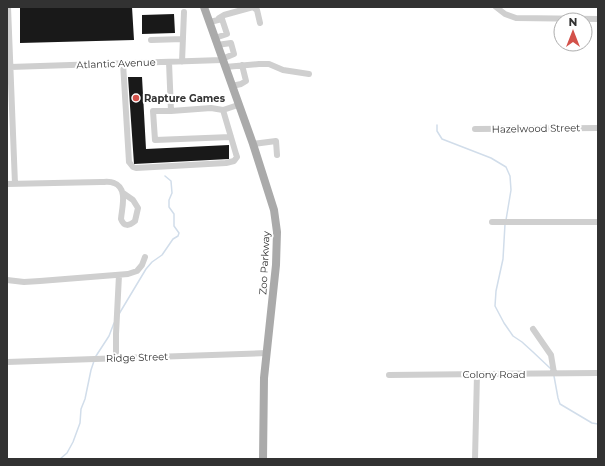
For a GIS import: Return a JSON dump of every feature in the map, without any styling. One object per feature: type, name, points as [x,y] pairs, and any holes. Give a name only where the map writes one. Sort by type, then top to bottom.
[{"type":"main road","name":"Zoo Parkway","points":[[204,7],[253,144],[274,210],[277,232],[276,265],[266,353],[263,408],[263,459]]},
{"type":"street","points":[[8,7],[9,82],[15,184]]},
{"type":"street","points":[[210,22],[224,15],[253,7],[257,10],[260,23]]},
{"type":"street","points":[[496,7],[504,14],[516,18],[598,19]]},
{"type":"street","points":[[182,62],[184,12]]},
{"type":"street","points":[[216,42],[227,34],[222,19],[220,18]]},
{"type":"street","points":[[151,40],[183,39]]},
{"type":"street","points":[[216,42],[232,43],[234,54],[223,62]]},
{"type":"street","points":[[168,62],[171,111]]},
{"type":"street","name":"Atlantic Avenue","points":[[10,67],[122,63],[223,62],[242,65],[269,64],[283,70],[309,74]]},
{"type":"street","points":[[122,63],[128,127],[129,162],[133,168],[230,163],[237,157],[222,110]]},
{"type":"street","points":[[232,86],[246,81],[242,65]]},
{"type":"street","points":[[231,137],[155,140],[153,111],[211,108],[222,110],[238,105]]},
{"type":"street","name":"Hazelwood Street","points":[[475,129],[598,128]]},
{"type":"street","points":[[253,144],[276,141],[277,155]]},
{"type":"street","points":[[7,184],[114,182],[120,187],[123,193],[133,200],[138,208],[135,221],[130,225],[122,223],[121,219],[123,193]]},
{"type":"street","points":[[492,222],[598,222]]},
{"type":"street","points":[[7,280],[24,282],[119,275],[137,271],[142,265],[145,257]]},
{"type":"street","points":[[116,358],[119,275]]},
{"type":"street","points":[[533,329],[551,355],[554,373]]},
{"type":"street","name":"Ridge Street","points":[[7,362],[266,353]]},
{"type":"street","name":"Colony Road","points":[[389,374],[598,373]]},
{"type":"street","points":[[475,459],[477,374]]},
{"type":"building","points":[[20,7],[132,7],[134,40],[20,43]]},
{"type":"building","points":[[174,14],[175,33],[142,34],[142,15]]},
{"type":"building","points":[[128,77],[142,77],[146,149],[229,145],[229,159],[134,164]]},
{"type":"waterway","points":[[437,125],[437,131],[442,139],[491,158],[506,167],[510,176],[511,190],[506,220]]},
{"type":"waterway","points":[[119,314],[146,269],[152,262],[162,255],[173,239],[178,236],[179,233],[174,226],[174,214],[169,207],[169,200],[172,193],[171,181],[165,176]]},
{"type":"waterway","points":[[505,224],[503,259],[496,291],[495,306],[513,336],[522,342],[551,369]]},
{"type":"waterway","points":[[96,356],[109,336],[114,323]]},
{"type":"waterway","points":[[60,459],[67,453],[80,423],[81,409],[85,399],[94,361]]},
{"type":"waterway","points":[[554,376],[560,404],[592,423],[598,424]]},
{"type":"place","name":"Rapture Games","points":[[136,98]]}]
